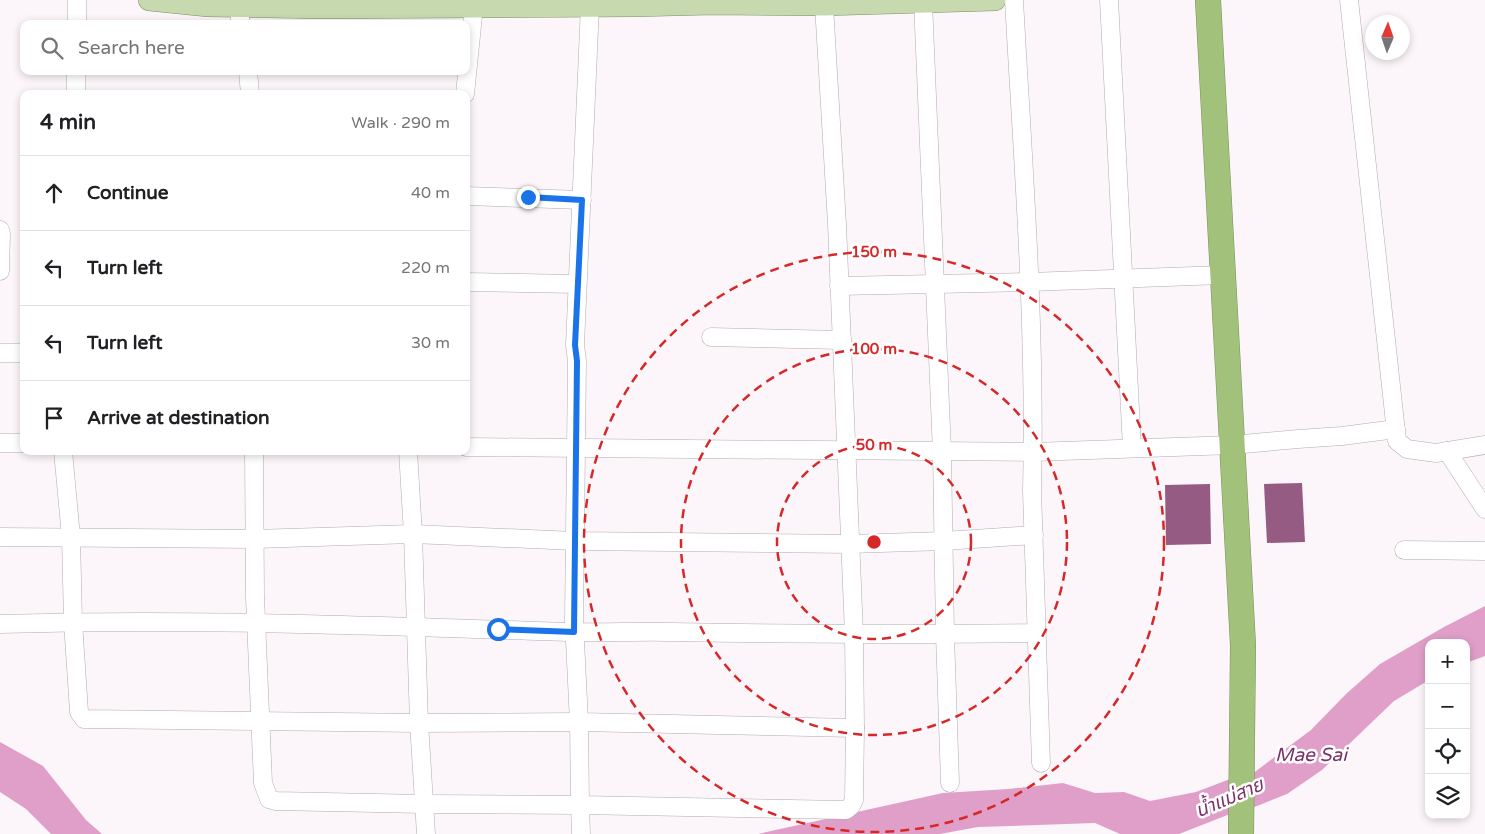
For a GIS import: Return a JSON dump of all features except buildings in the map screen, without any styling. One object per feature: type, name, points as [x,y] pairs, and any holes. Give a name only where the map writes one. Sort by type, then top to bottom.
[{"type":"highway","points":[[1208,0],[1243,645],[1242,834]]},
{"type":"main road","points":[[149,0],[239,15],[463,4],[590,6],[633,3],[824,5],[995,0]]},
{"type":"street","points":[[76,20],[77,0]]},
{"type":"street","points":[[1014,0],[1029,282],[1033,452],[1032,491],[1041,763]]},
{"type":"street","points":[[1108,0],[1121,214],[1132,448]]},
{"type":"street","points":[[1349,0],[1397,441],[1406,449],[1436,453],[1485,445]]},
{"type":"street","points":[[923,2],[942,452],[950,784]]},
{"type":"street","points":[[463,4],[463,20]]},
{"type":"street","points":[[254,455],[256,623],[262,783],[269,799],[424,804],[846,810],[854,800],[854,634],[842,340],[824,5]]},
{"type":"street","points":[[581,834],[579,722],[574,632],[577,361],[575,345],[590,6]]},
{"type":"street","points":[[76,75],[76,90]]},
{"type":"street","points":[[248,75],[250,90]]},
{"type":"street","points":[[465,75],[465,90]]},
{"type":"street","points":[[470,196],[582,200]]},
{"type":"street","points":[[0,230],[0,271]]},
{"type":"street","points":[[839,286],[1222,275]]},
{"type":"street","points":[[470,282],[577,284]]},
{"type":"street","points":[[711,337],[842,340]]},
{"type":"street","points":[[0,352],[20,353]]},
{"type":"street","points":[[470,447],[1033,452],[1232,445],[1298,438],[1342,436],[1396,429]]},
{"type":"street","points":[[0,443],[20,443]]},
{"type":"street","points":[[1447,451],[1485,509]]},
{"type":"street","points":[[63,455],[71,538],[73,622],[79,712],[84,719],[419,723],[579,722],[855,728]]},
{"type":"street","points":[[408,455],[413,534],[419,723],[426,834]]},
{"type":"street","points":[[0,537],[254,539],[413,534],[575,541],[849,544],[944,541],[1034,535]]},
{"type":"street","points":[[1404,550],[1485,551]]},
{"type":"street","points":[[0,624],[73,622],[256,623],[416,626],[574,632],[945,634],[1037,632]]},
{"type":"water","name":"Mae Sai","points":[[1485,606],[1485,656],[1470,662],[1470,639],[1425,639],[1425,682],[1394,701],[1322,770],[1287,794],[1252,808],[1252,774],[1311,730],[1346,694],[1380,664],[1444,627]]},
{"type":"water","points":[[0,742],[43,766],[86,820],[102,834],[51,834],[26,809],[0,792]]},
{"type":"water","name":"น้ำแม่สาย","points":[[1230,779],[1230,814],[1179,834],[1120,834],[1095,823],[978,827],[940,834],[758,834],[943,793],[1063,783],[1095,793],[1124,792],[1150,801],[1196,792]]},
{"type":"route","points":[[498,629],[537,629],[574,632],[577,361],[575,345],[582,200],[528,197]]}]
